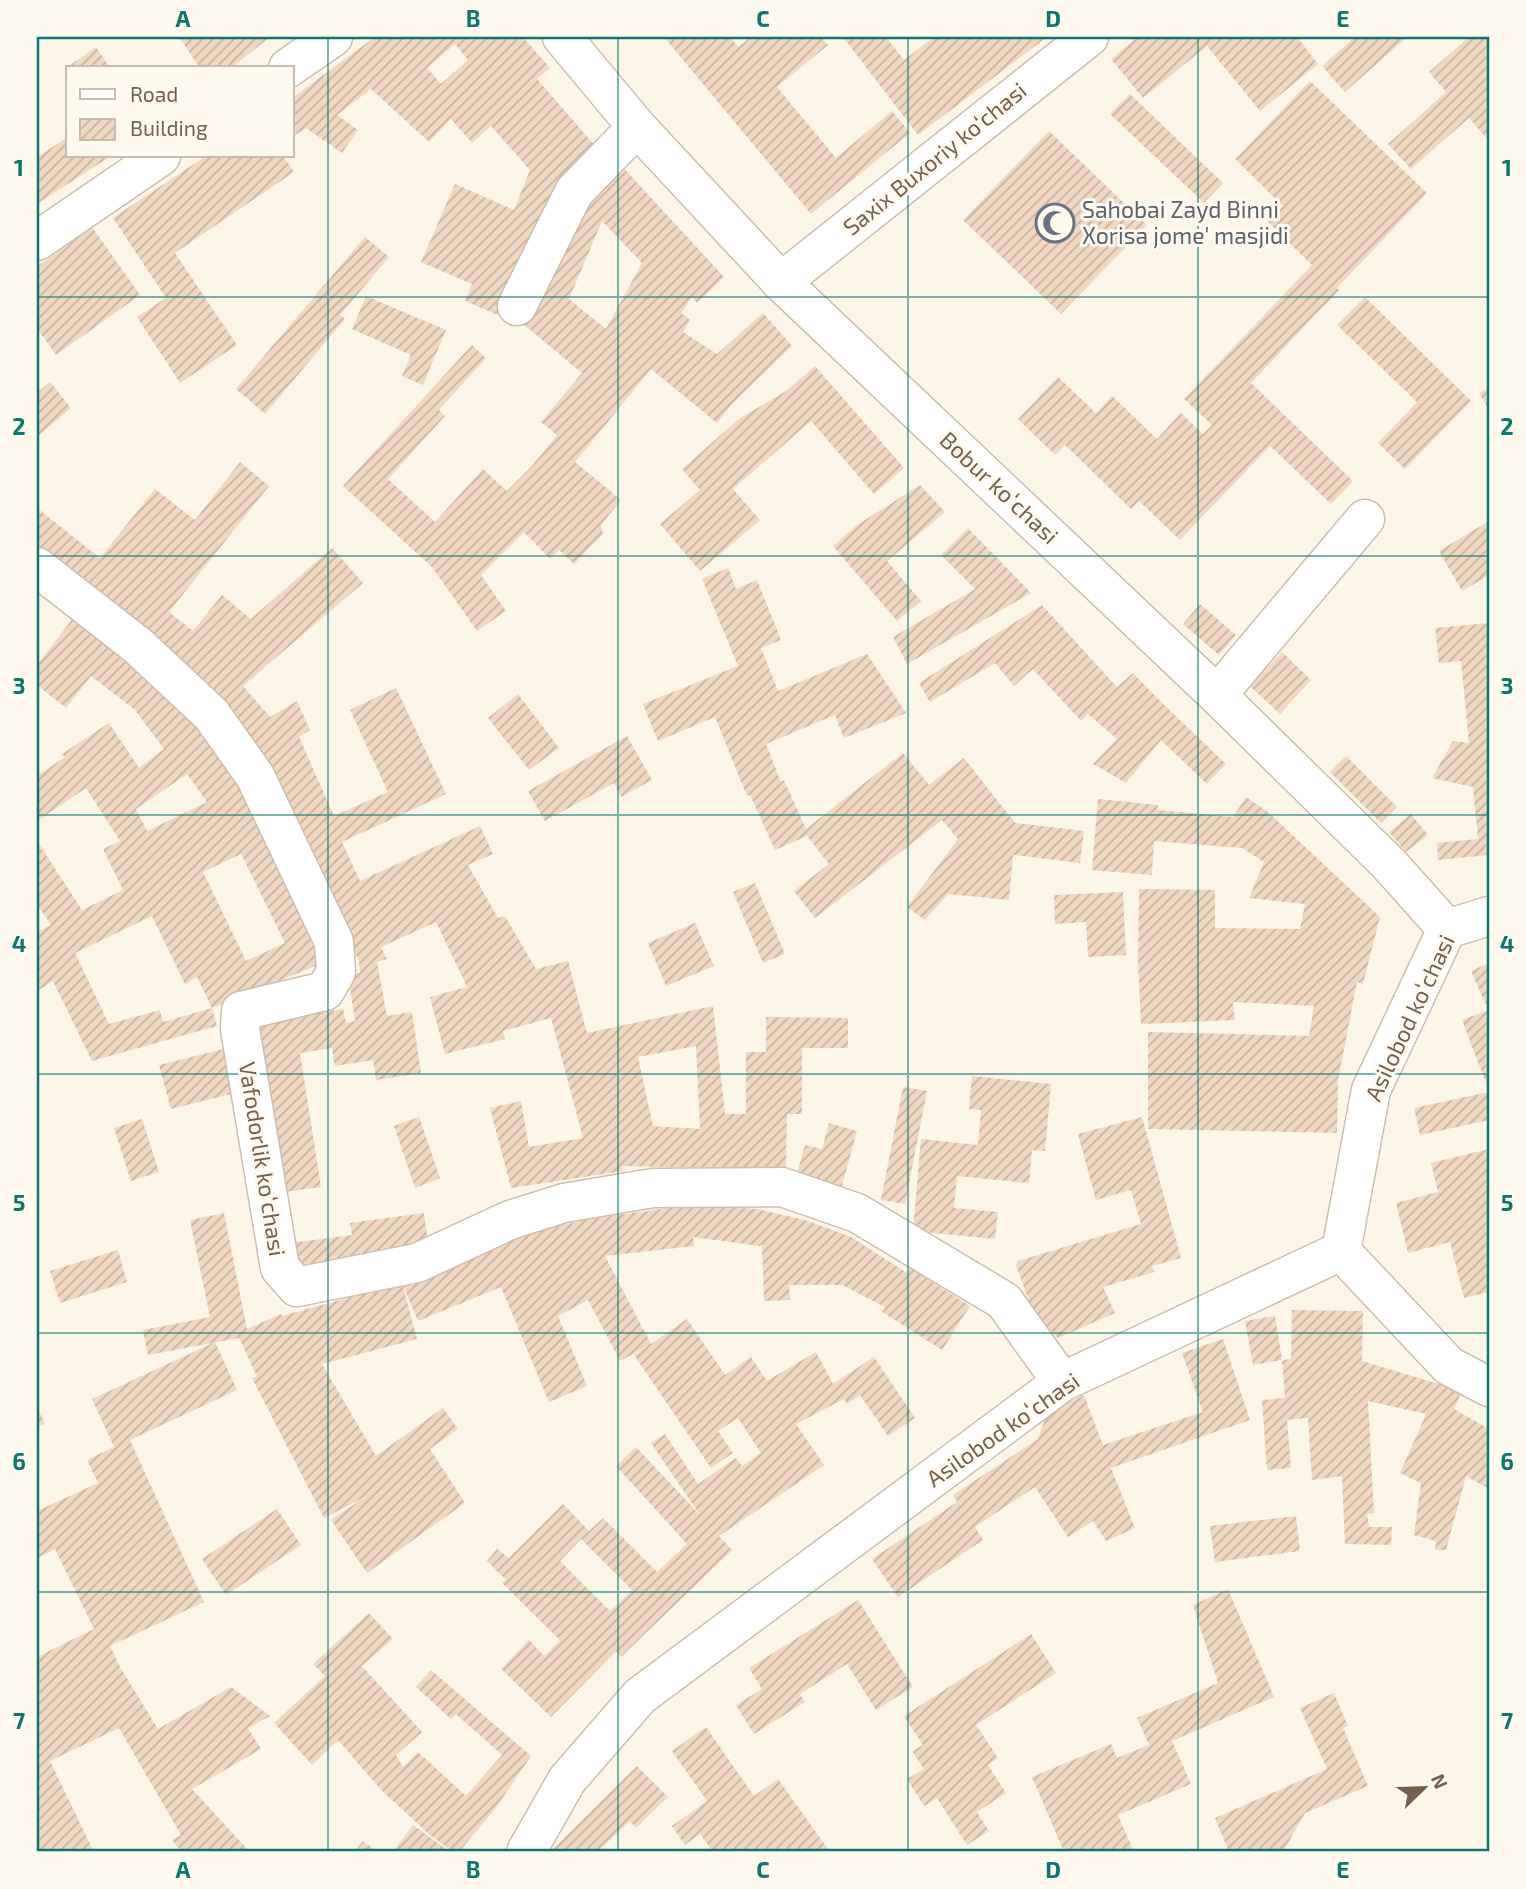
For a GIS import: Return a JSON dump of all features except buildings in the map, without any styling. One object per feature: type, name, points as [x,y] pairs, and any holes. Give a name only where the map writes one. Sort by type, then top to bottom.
[{"type":"street","points":[[291,66],[333,37]]},
{"type":"street","name":"Bobur koʻchasi","points":[[562,37],[637,127],[781,282],[1217,695],[1390,865],[1447,929]]},
{"type":"street","name":"Saxix Buxoriy ko‘chasi","points":[[781,282],[1089,37]]},
{"type":"street","points":[[517,306],[574,191],[637,127]]},
{"type":"street","points":[[37,241],[158,158]]},
{"type":"street","points":[[1217,695],[1365,519]]},
{"type":"street","name":"Vafodorlik koʻchasi","points":[[37,567],[137,645],[211,713],[255,776],[334,942],[336,972],[325,991],[261,1004],[241,1011],[240,1029],[280,1268],[297,1287],[417,1263],[510,1220],[564,1203],[653,1188],[782,1188],[857,1213],[1004,1301],[1062,1382]]},
{"type":"street","name":"Asilobod koʻchasi","points":[[526,1852],[568,1780],[640,1696],[1062,1382],[1341,1251],[1371,1090],[1447,929],[1489,916]]},
{"type":"street","points":[[1341,1251],[1449,1366],[1489,1387]]},
{"type":"place","name":"Sahobai Zayd Binni Xorisa jome' masjidi","points":[[1055,223]]}]
